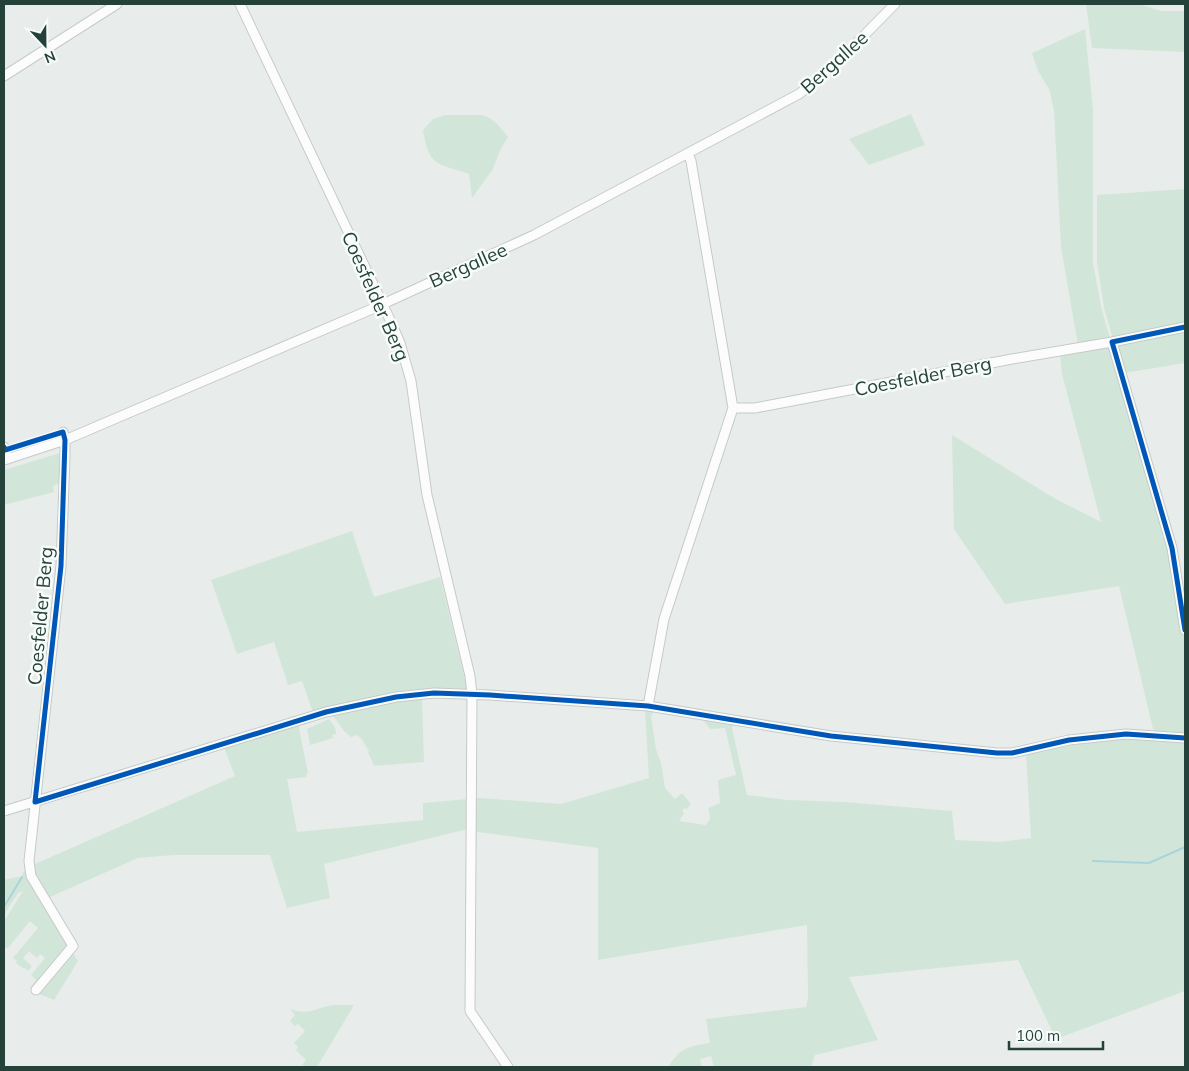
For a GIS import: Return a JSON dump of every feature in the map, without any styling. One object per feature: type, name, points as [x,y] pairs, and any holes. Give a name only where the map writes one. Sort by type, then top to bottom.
[{"type":"street","points":[[4,76],[117,4]]},
{"type":"street","name":"Coesfelder Berg","points":[[240,4],[400,343],[409,374],[427,495],[470,676],[472,694],[470,1011],[508,1067]]},
{"type":"street","name":"Bergallee","points":[[5,454],[64,436],[382,304],[534,235],[778,107],[807,89],[831,69],[895,4]]},
{"type":"street","points":[[648,706],[664,619],[733,408],[714,305],[703,223],[688,154]]},
{"type":"street","name":"Coesfelder Berg","points":[[733,408],[754,408],[1185,327]]},
{"type":"street","points":[[1112,342],[1172,548],[1185,630]]},
{"type":"street","name":"Coesfelder Berg","points":[[36,990],[73,946],[31,876],[29,861],[61,566],[64,436]]},
{"type":"street","points":[[4,811],[326,712],[414,694],[472,694],[648,706],[831,736],[998,753],[1019,752],[1070,740],[1126,734],[1185,738]]},
{"type":"green space","points":[[1086,4],[1140,4],[1161,11],[1185,11],[1185,52],[1092,48]]},
{"type":"green space","points":[[1085,29],[1093,110],[1093,263],[1101,306],[1110,339],[1078,345],[1061,247],[1054,110],[1049,89],[1038,71],[1032,53]]},
{"type":"green space","points":[[911,114],[925,145],[869,165],[849,139]]},
{"type":"green space","points":[[445,115],[486,116],[497,124],[508,137],[500,150],[493,169],[472,198],[469,174],[436,162],[428,151],[425,142],[423,130],[433,119]]},
{"type":"green space","points":[[1185,189],[1185,322],[1113,339],[1104,308],[1097,262],[1097,195]]},
{"type":"green space","points":[[1185,330],[1185,363],[1124,373],[1116,345]]},
{"type":"green space","points":[[1112,344],[1177,581],[1185,639],[1185,735],[1154,733],[1119,586],[1005,604],[954,529],[952,435],[1054,498],[1101,522],[1062,374],[1060,353]]},
{"type":"green space","points":[[60,453],[61,483],[53,486],[54,492],[4,505],[4,470]]},
{"type":"green space","points":[[352,531],[374,597],[440,577],[467,691],[411,691],[313,713],[302,681],[288,685],[274,642],[237,654],[211,580]]},
{"type":"green space","points":[[411,697],[422,697],[424,762],[374,766],[369,751],[361,738],[356,735],[351,737],[333,716],[333,713]]},
{"type":"green space","points":[[645,709],[654,711],[651,716],[665,788],[675,799],[682,793],[691,804],[682,811],[684,813],[679,821],[705,825],[710,819],[708,808],[720,803],[718,780],[736,775],[725,728],[710,729],[702,719],[704,718],[734,723],[732,728],[747,795],[788,800],[845,802],[952,811],[955,840],[1000,842],[1031,838],[1026,753],[1070,742],[1126,735],[1185,739],[1185,991],[1056,1039],[1018,960],[849,977],[878,1040],[815,1055],[811,1067],[714,1067],[711,1056],[700,1059],[702,1067],[668,1067],[686,1049],[710,1043],[706,1019],[806,1007],[808,998],[807,925],[598,960],[598,848],[477,832],[474,889],[474,832],[464,830],[324,864],[330,898],[287,908],[270,855],[174,855],[138,858],[43,900],[67,944],[32,989],[30,988],[36,980],[31,975],[45,958],[40,954],[37,958],[29,951],[23,958],[32,966],[28,971],[16,963],[17,961],[13,958],[38,928],[30,921],[8,948],[4,948],[4,921],[23,891],[18,893],[4,915],[4,910],[9,901],[4,908],[4,880],[22,876],[23,872],[35,864],[235,776],[223,745],[298,723],[308,773],[306,774],[307,777],[287,779],[297,832],[423,820],[423,803],[479,798],[561,804],[649,778]]},
{"type":"green space","points":[[329,719],[335,727],[336,734],[332,735],[333,738],[310,745],[307,729]]},
{"type":"green space","points":[[73,953],[78,961],[54,1000],[39,994]]},
{"type":"green space","points":[[333,1005],[354,1005],[317,1067],[302,1065],[306,1060],[296,1050],[298,1047],[294,1043],[305,1031],[298,1024],[295,1026],[290,1021],[295,1015],[290,1009],[308,1012]]},
{"type":"waterway","points":[[1093,861],[1149,863],[1185,847]]},
{"type":"waterway","points":[[4,907],[22,877]]},
{"type":"cycle path","points":[[1185,327],[1112,342],[1172,548],[1185,630]]},
{"type":"cycle path","points":[[4,447],[5,450],[63,432],[65,440],[61,566],[35,802],[326,712],[396,697],[434,693],[648,706],[831,736],[997,753],[1012,753],[1069,740],[1126,734],[1185,738]]}]
